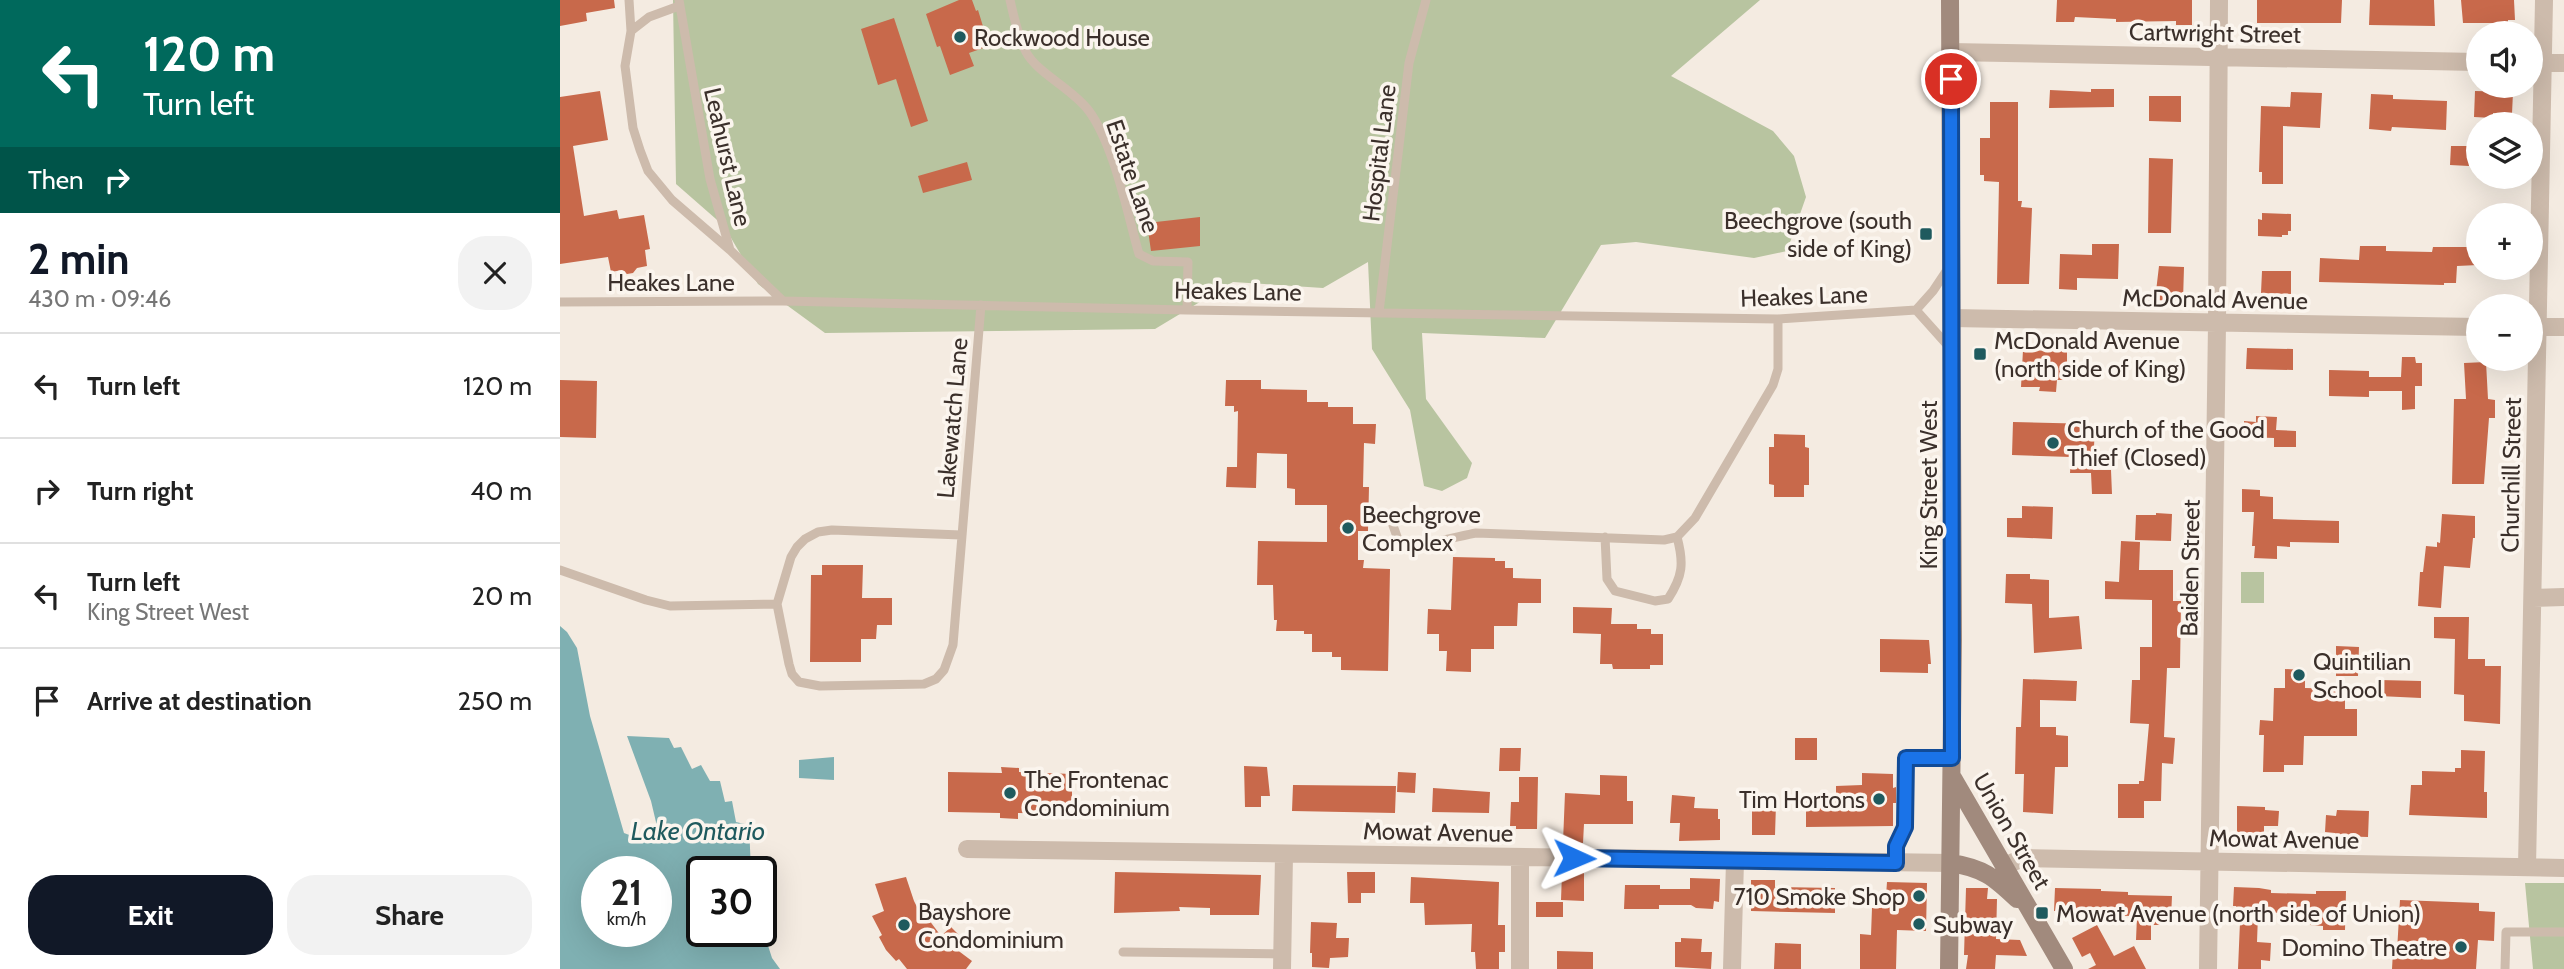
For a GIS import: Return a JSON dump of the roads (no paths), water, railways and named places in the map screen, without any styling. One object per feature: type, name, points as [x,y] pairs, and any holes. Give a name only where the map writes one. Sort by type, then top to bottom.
[{"type":"main road","name":"King Street West","points":[[1949,969],[1952,777],[1950,0]]},
{"type":"main road","name":"Union Street","points":[[1952,777],[2064,969]]},
{"type":"main road","name":"Union Street","points":[[1951,863],[1973,867],[1986,873],[2030,911]]},
{"type":"street","name":"Baiden Street","points":[[2208,969],[2219,0]]},
{"type":"street","name":"Churchill Street","points":[[2541,21],[2543,0]]},
{"type":"street","name":"Cartwright Street","points":[[1951,52],[2466,62]]},
{"type":"street","points":[[2543,63],[2564,63]]},
{"type":"street","name":"Churchill Street","points":[[2534,294],[2537,98]]},
{"type":"street","name":"McDonald Avenue","points":[[1952,318],[2466,327]]},
{"type":"street","points":[[2543,327],[2564,327]]},
{"type":"street","name":"Churchill Street","points":[[2527,867],[2533,598],[2534,371]]},
{"type":"street","points":[[2533,598],[2564,597]]},
{"type":"street","name":"Mowat Avenue","points":[[967,849],[1951,863]]},
{"type":"street","points":[[1282,962],[1284,855]]},
{"type":"street","points":[[1520,857],[1520,969]]},
{"type":"street","name":"Mowat Avenue","points":[[2004,866],[2023,858],[2564,868]]},
{"type":"street","points":[[1732,969],[1735,860]]},
{"type":"lane","points":[[629,0],[631,31],[625,66],[633,128],[648,170],[672,200],[730,250]]},
{"type":"lane","name":"Estate Lane","points":[[1010,0],[1026,53],[1076,96],[1098,125],[1139,254],[1153,261],[1188,262],[1187,310]]},
{"type":"lane","name":"Hospital Lane","points":[[1379,312],[1409,63],[1426,0]]},
{"type":"lane","points":[[631,31],[649,17],[679,3]]},
{"type":"lane","name":"Leahurst Lane","points":[[679,3],[710,179],[730,250],[783,301]]},
{"type":"lane","points":[[1951,263],[1933,291],[1916,310],[1952,350]]},
{"type":"lane","name":"Heakes Lane","points":[[560,302],[783,301],[1778,319],[1916,310]]},
{"type":"lane","name":"Lakewatch Lane","points":[[961,536],[832,530],[818,532],[805,539],[790,557],[777,604],[792,674],[799,682],[820,686],[924,684],[936,679],[944,670],[950,658],[961,536],[981,304]]},
{"type":"lane","points":[[1390,517],[1400,545],[1408,548],[1476,533],[1664,540],[1677,537],[1695,518],[1773,384],[1778,369],[1778,319]]},
{"type":"lane","points":[[1605,537],[1607,579],[1615,591],[1654,601],[1668,599],[1677,586],[1682,572],[1677,537]]},
{"type":"lane","points":[[560,570],[670,606],[777,604]]},
{"type":"lane","points":[[1896,863],[1896,846],[1905,827],[1906,758],[1952,758]]},
{"type":"lane","points":[[2505,969],[2506,932],[2564,932]]},
{"type":"lane","points":[[1123,952],[1282,962]]},
{"type":"water","name":"Lake Ontario","points":[[560,626],[577,648],[590,716],[624,833],[648,842],[660,839],[651,801],[627,736],[669,738],[674,748],[681,747],[692,769],[701,765],[710,781],[720,781],[725,802],[732,801],[736,822],[749,825],[750,856],[686,856],[686,947],[768,947],[780,969],[560,969]]},
{"type":"water","points":[[834,757],[834,780],[799,778],[799,760]]},
{"type":"place","name":"Rockwood House","points":[[960,37]]},
{"type":"place","name":"Beechgrove (south side of King)","points":[[1926,234]]},
{"type":"place","name":"McDonald Avenue (north side of King)","points":[[1980,354]]},
{"type":"place","name":"Church of the Good Thief (Closed)","points":[[2053,443]]},
{"type":"place","name":"Beechgrove Complex","points":[[1348,528]]},
{"type":"place","name":"Quintilian School","points":[[2299,675]]},
{"type":"place","name":"The Frontenac Condominium","points":[[1010,793]]},
{"type":"place","name":"Tim Hortons","points":[[1879,799]]},
{"type":"place","name":"710 Smoke Shop","points":[[1919,896]]},
{"type":"place","name":"Mowat Avenue (north side of Union)","points":[[2042,913]]},
{"type":"place","name":"Subway","points":[[1919,924]]},
{"type":"place","name":"Bayshore Condominium","points":[[904,925]]},
{"type":"place","name":"Domino Theatre","points":[[2461,947]]}]
